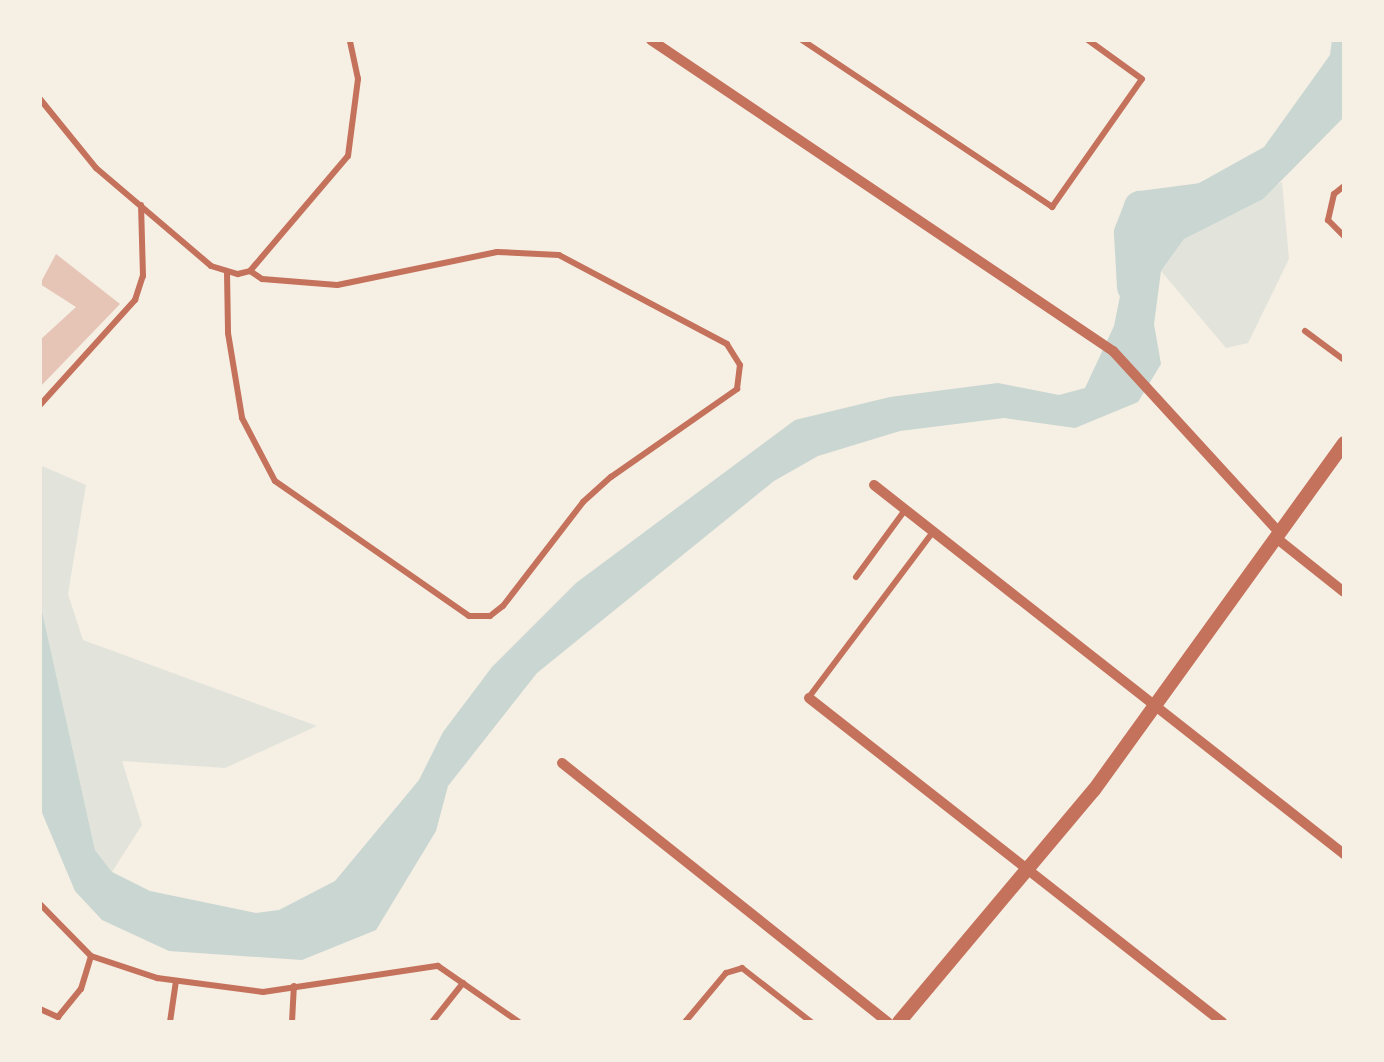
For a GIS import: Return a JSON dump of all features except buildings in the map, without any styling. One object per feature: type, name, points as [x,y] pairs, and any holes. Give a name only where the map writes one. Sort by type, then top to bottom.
[{"type":"street","points":[[651,40],[1092,335],[1148,388],[1277,535],[1344,592]]},
{"type":"street","points":[[899,1022],[1030,873],[1344,443]]},
{"type":"street","points":[[874,485],[1344,854]]},
{"type":"street","points":[[808,698],[1222,1022]]},
{"type":"street","points":[[562,763],[888,1022]]},
{"type":"lane","points":[[40,99],[96,168],[227,273],[250,270],[348,156],[358,79],[350,40]]},
{"type":"lane","points":[[802,40],[1052,207],[1142,79],[1088,40]]},
{"type":"lane","points":[[1344,186],[1334,194],[1328,220],[1344,236]]},
{"type":"lane","points":[[40,405],[136,300],[144,276],[141,204]]},
{"type":"lane","points":[[227,273],[228,333],[242,418],[274,481],[469,616],[490,616],[503,606],[583,502],[611,477],[738,389],[740,365],[727,344],[559,255],[498,252],[336,285],[262,279],[250,270]]},
{"type":"lane","points":[[1305,331],[1344,360]]},
{"type":"lane","points":[[856,576],[905,510]]},
{"type":"lane","points":[[808,698],[933,532]]},
{"type":"lane","points":[[40,904],[91,956],[176,981],[263,992],[438,966],[519,1022]]},
{"type":"lane","points":[[40,1009],[58,1017],[81,989],[91,956]]},
{"type":"lane","points":[[685,1022],[726,973],[742,968],[810,1022]]},
{"type":"lane","points":[[170,1022],[176,981]]},
{"type":"lane","points":[[432,1022],[442,1018],[463,983]]},
{"type":"lane","points":[[292,1022],[294,986]]},
{"type":"shaded area","points":[[1332,40],[1344,40],[1344,117],[1263,199],[1184,239],[1161,271],[1154,324],[1161,364],[1138,402],[1075,428],[1004,418],[900,431],[818,456],[774,481],[537,673],[448,786],[436,831],[376,930],[302,960],[169,951],[102,920],[75,891],[40,808],[40,602],[95,850],[112,872],[150,891],[256,913],[279,910],[335,881],[419,780],[443,732],[492,667],[576,583],[795,420],[890,397],[998,383],[1059,395],[1085,388],[1114,326],[1132,236],[1154,208],[1264,147],[1330,55]]},
{"type":"shaded area","points":[[1282,182],[1289,259],[1248,343],[1226,348],[1161,271],[1184,239]]},
{"type":"shaded area","points":[[40,465],[86,485],[68,594],[83,640],[317,726],[225,768],[122,761],[142,825],[112,872],[95,850],[40,602]]},
{"type":"waterway","points":[[1133,287],[1130,233],[1140,207],[1208,198]]}]
